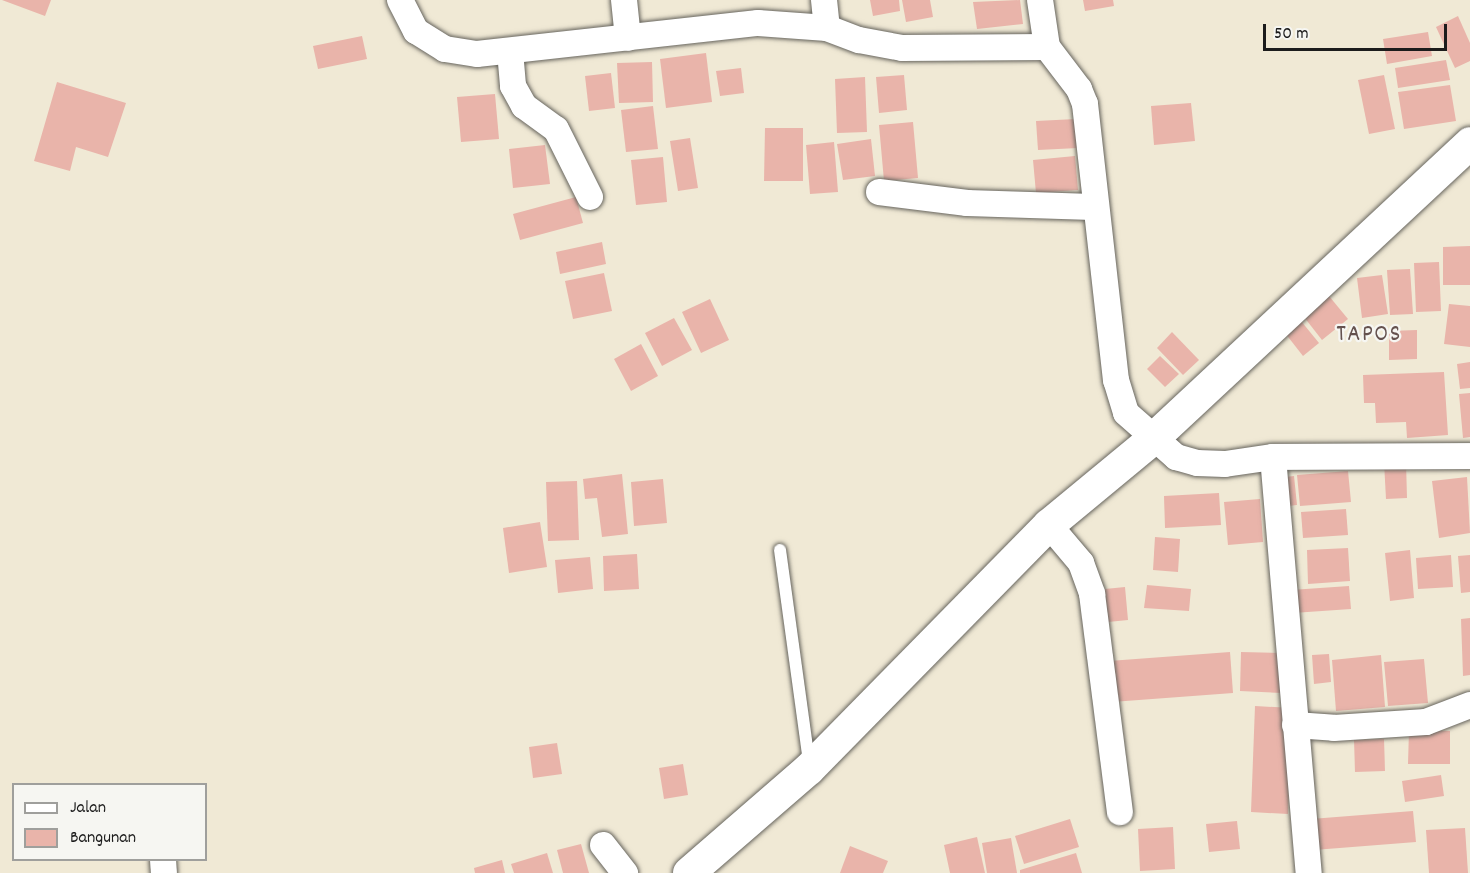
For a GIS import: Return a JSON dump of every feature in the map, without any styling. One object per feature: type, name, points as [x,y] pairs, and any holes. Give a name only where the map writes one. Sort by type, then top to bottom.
[{"type":"street","points":[[400,0],[416,31],[445,48],[477,54],[758,23],[827,28],[859,40],[902,48],[1047,47]]},
{"type":"street","points":[[624,0],[628,38]]},
{"type":"street","points":[[824,0],[827,28]]},
{"type":"street","points":[[1040,0],[1047,47],[1079,89],[1085,104],[1091,140],[1094,207],[1116,380],[1126,413],[1176,457],[1197,463],[1225,464],[1273,457],[1470,456]]},
{"type":"street","points":[[510,51],[513,86],[524,106],[556,129],[590,197]]},
{"type":"street","points":[[689,873],[809,769],[1049,525],[1153,439],[1470,143]]},
{"type":"street","points":[[879,192],[967,203],[1094,207]]},
{"type":"street","points":[[1273,457],[1309,873]]},
{"type":"street","points":[[1049,525],[1081,563],[1092,594],[1120,812]]},
{"type":"street","points":[[1295,725],[1334,728],[1426,722],[1470,705]]},
{"type":"street","points":[[603,845],[626,873]]},
{"type":"lane","points":[[780,550],[809,769]]},
{"type":"building","points":[[2,0],[51,0],[45,16]]},
{"type":"building","points":[[870,0],[899,0],[900,11],[873,16]]},
{"type":"building","points":[[902,0],[930,0],[933,17],[906,22]]},
{"type":"building","points":[[1020,0],[1023,24],[977,29],[973,2]]},
{"type":"building","points":[[1083,0],[1113,0],[1114,6],[1085,11]]},
{"type":"building","points":[[1458,16],[1470,43],[1470,61],[1455,68],[1436,27]]},
{"type":"building","points":[[1428,32],[1432,56],[1387,64],[1383,39]]},
{"type":"building","points":[[362,36],[367,59],[318,69],[313,46]]},
{"type":"building","points":[[706,53],[712,102],[666,108],[660,59]]},
{"type":"building","points":[[1446,60],[1450,80],[1398,88],[1395,68]]},
{"type":"building","points":[[652,62],[653,102],[619,103],[617,63]]},
{"type":"building","points":[[741,68],[744,93],[720,96],[716,71]]},
{"type":"building","points":[[611,73],[615,108],[589,111],[585,76]]},
{"type":"building","points":[[904,75],[907,110],[879,113],[876,77]]},
{"type":"building","points":[[1384,75],[1395,129],[1369,134],[1358,80]]},
{"type":"building","points":[[865,77],[867,132],[837,133],[835,79]]},
{"type":"building","points":[[57,82],[126,103],[108,157],[76,147],[70,171],[34,161]]},
{"type":"building","points":[[1450,85],[1456,121],[1404,129],[1398,92]]},
{"type":"building","points":[[495,94],[499,139],[461,142],[457,97]]},
{"type":"building","points":[[1191,103],[1195,141],[1154,145],[1151,106]]},
{"type":"building","points":[[653,106],[658,149],[626,152],[621,110]]},
{"type":"building","points":[[1076,119],[1078,148],[1038,150],[1036,121]]},
{"type":"building","points":[[913,122],[918,178],[884,181],[879,125]]},
{"type":"building","points":[[765,128],[803,128],[803,181],[764,181]]},
{"type":"building","points":[[690,138],[698,188],[678,191],[670,141]]},
{"type":"building","points":[[871,139],[875,176],[843,180],[837,144]]},
{"type":"building","points":[[834,142],[838,192],[810,194],[806,145]]},
{"type":"building","points":[[545,145],[550,184],[513,188],[509,149]]},
{"type":"building","points":[[1075,156],[1078,190],[1036,193],[1033,160]]},
{"type":"building","points":[[663,157],[667,202],[636,205],[631,160]]},
{"type":"building","points":[[576,197],[583,223],[520,240],[513,214]]},
{"type":"building","points":[[602,242],[606,264],[560,274],[556,252]]},
{"type":"building","points":[[1470,246],[1470,285],[1443,285],[1443,247]]},
{"type":"building","points":[[1439,262],[1441,311],[1416,312],[1414,263]]},
{"type":"building","points":[[1410,269],[1413,314],[1390,315],[1387,270]]},
{"type":"building","points":[[604,273],[612,311],[573,319],[565,281]]},
{"type":"building","points":[[1382,275],[1388,314],[1362,318],[1357,278]]},
{"type":"building","points":[[1329,296],[1348,319],[1322,340],[1304,317]]},
{"type":"building","points":[[710,299],[729,340],[701,353],[682,312]]},
{"type":"building","points":[[1449,304],[1470,306],[1470,347],[1444,344]]},
{"type":"building","points":[[674,318],[692,350],[662,366],[645,333]]},
{"type":"building","points":[[1301,321],[1319,343],[1303,356],[1285,333]]},
{"type":"building","points":[[1417,330],[1417,359],[1389,360],[1389,331]]},
{"type":"building","points":[[1172,332],[1199,360],[1183,375],[1157,348]]},
{"type":"building","points":[[641,344],[658,376],[631,391],[614,359]]},
{"type":"building","points":[[1160,356],[1179,374],[1165,387],[1147,369]]},
{"type":"building","points":[[1470,362],[1470,388],[1460,389],[1457,364]]},
{"type":"building","points":[[1444,372],[1448,435],[1407,438],[1406,422],[1376,423],[1375,403],[1364,403],[1363,375]]},
{"type":"building","points":[[1470,393],[1470,437],[1463,438],[1459,394]]},
{"type":"building","points":[[1384,462],[1406,462],[1407,498],[1386,499]]},
{"type":"building","points":[[1348,471],[1351,502],[1300,506],[1297,475]]},
{"type":"building","points":[[622,474],[628,534],[602,537],[597,498],[585,499],[583,479]]},
{"type":"building","points":[[1294,476],[1297,505],[1280,507],[1277,478]]},
{"type":"building","points":[[1467,477],[1470,533],[1439,538],[1432,481]]},
{"type":"building","points":[[663,479],[667,523],[634,526],[631,482]]},
{"type":"building","points":[[577,481],[579,540],[548,541],[546,482]]},
{"type":"building","points":[[1219,493],[1221,525],[1165,528],[1164,496]]},
{"type":"building","points":[[1260,499],[1263,542],[1228,545],[1224,502]]},
{"type":"building","points":[[1346,509],[1348,535],[1303,538],[1301,512]]},
{"type":"building","points":[[540,522],[547,567],[509,573],[503,528]]},
{"type":"building","points":[[1155,537],[1180,539],[1178,572],[1153,570]]},
{"type":"building","points":[[1348,548],[1350,581],[1308,584],[1307,550]]},
{"type":"building","points":[[1410,550],[1414,598],[1390,601],[1385,553]]},
{"type":"building","points":[[637,554],[639,589],[604,591],[603,556]]},
{"type":"building","points":[[1451,555],[1453,587],[1418,589],[1416,558]]},
{"type":"building","points":[[1470,555],[1470,592],[1461,593],[1458,556]]},
{"type":"building","points":[[590,557],[593,589],[558,593],[555,560]]},
{"type":"building","points":[[1147,585],[1191,589],[1189,611],[1144,608]]},
{"type":"building","points":[[1349,586],[1351,609],[1293,613],[1291,590]]},
{"type":"building","points":[[1125,587],[1128,620],[1108,622],[1105,589]]},
{"type":"building","points":[[1470,618],[1470,675],[1463,676],[1461,619]]},
{"type":"building","points":[[1230,652],[1233,693],[1112,702],[1109,661]]},
{"type":"building","points":[[1241,652],[1283,653],[1282,693],[1240,691]]},
{"type":"building","points":[[1329,654],[1331,682],[1314,684],[1312,655]]},
{"type":"building","points":[[1381,655],[1385,707],[1336,711],[1332,660]]},
{"type":"building","points":[[1424,659],[1428,703],[1388,706],[1384,662]]},
{"type":"building","points":[[1255,706],[1292,708],[1288,814],[1251,812]]},
{"type":"building","points":[[1409,730],[1450,731],[1450,764],[1408,764]]},
{"type":"building","points":[[1384,739],[1385,771],[1355,772],[1354,740]]},
{"type":"building","points":[[557,743],[562,774],[533,778],[529,747]]},
{"type":"building","points":[[683,764],[688,795],[664,799],[659,768]]},
{"type":"building","points":[[1441,775],[1444,796],[1405,802],[1402,781]]},
{"type":"building","points":[[1413,811],[1416,842],[1314,850],[1311,819]]},
{"type":"building","points":[[1070,819],[1079,847],[1024,864],[1015,836]]},
{"type":"building","points":[[1237,821],[1240,849],[1209,852],[1206,824]]},
{"type":"building","points":[[1173,827],[1175,869],[1140,871],[1138,829]]},
{"type":"building","points":[[1465,828],[1468,873],[1429,873],[1426,830]]},
{"type":"building","points":[[977,837],[985,873],[950,873],[944,845]]},
{"type":"building","points":[[1011,838],[1017,873],[987,873],[982,843]]},
{"type":"building","points":[[581,844],[589,873],[563,873],[557,850]]},
{"type":"building","points":[[850,846],[888,861],[883,873],[840,873]]},
{"type":"building","points":[[547,853],[553,873],[514,873],[511,864]]},
{"type":"building","points":[[1076,853],[1082,873],[1020,873],[1020,870]]},
{"type":"building","points":[[502,860],[505,873],[475,873],[474,868]]},
{"type":"district","name":"TAPOS","points":[[1369,336]]}]
